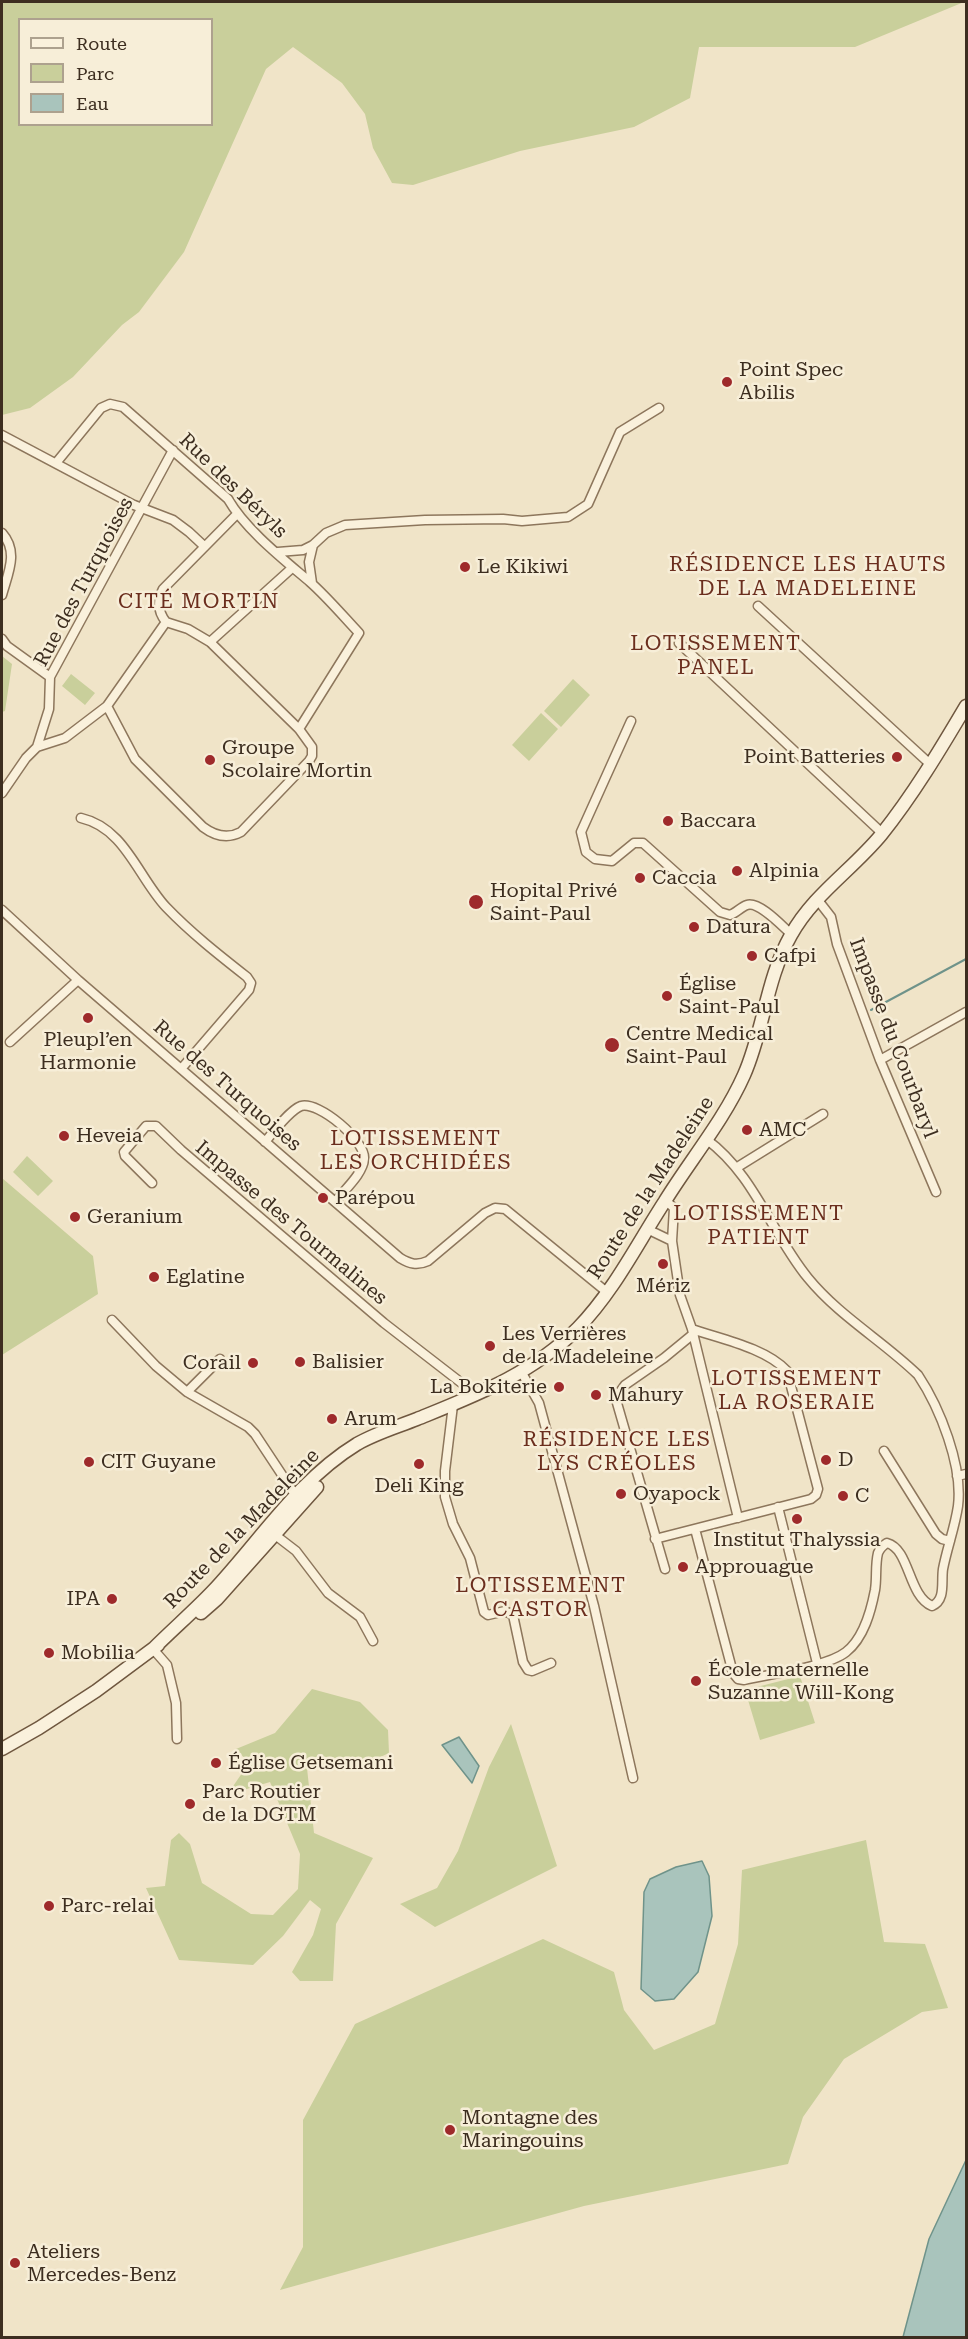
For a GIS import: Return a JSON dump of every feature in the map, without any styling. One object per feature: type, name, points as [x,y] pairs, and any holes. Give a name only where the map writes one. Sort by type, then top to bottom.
[{"type":"main road","name":"Route de la Madeleine","points":[[271,1532],[296,1496],[342,1455],[372,1436],[477,1395],[522,1373],[564,1341],[608,1293],[665,1200],[724,1112],[743,1076],[754,1047],[774,972],[791,934],[817,899],[882,833],[930,764],[966,706]]},
{"type":"main road","name":"Route de la Madeleine","points":[[2,1749],[86,1697],[153,1649],[333,1471],[396,1427]]},
{"type":"street","name":"Rue des Béryls","points":[[56,463],[101,408],[110,404],[127,410],[228,499],[237,514],[292,568],[312,583],[359,633],[299,729]]},
{"type":"street","points":[[278,552],[303,550],[313,545],[326,533],[345,525],[436,520],[522,521],[568,517],[588,504],[620,432],[659,408]]},
{"type":"street","points":[[2,435],[142,509],[179,523],[204,546]]},
{"type":"street","name":"Rue des Turquoises","points":[[2,793],[26,758],[37,747],[48,716],[50,677],[173,450]]},
{"type":"street","points":[[107,706],[135,759],[203,827],[216,835],[235,835],[241,832],[309,761],[312,756],[312,747],[299,729],[210,642],[188,629],[166,622],[159,607],[161,594],[204,546],[237,514]]},
{"type":"street","points":[[2,533],[12,552],[2,595]]},
{"type":"street","points":[[312,583],[309,562],[313,545]]},
{"type":"street","points":[[210,642],[292,568]]},
{"type":"street","points":[[758,606],[930,764]]},
{"type":"street","points":[[37,747],[65,738],[107,706],[166,622]]},
{"type":"street","points":[[2,639],[7,646],[50,677]]},
{"type":"street","points":[[679,643],[882,833]]},
{"type":"street","points":[[631,722],[581,832],[586,852],[595,859],[612,861],[634,843],[643,843],[720,912],[730,915],[747,905],[754,905],[791,934]]},
{"type":"street","points":[[81,818],[97,823],[111,834],[135,861],[166,907],[250,981],[249,990],[180,1069]]},
{"type":"street","name":"Impasse du Courbaryl","points":[[817,899],[831,917],[837,945],[880,1060],[936,1192]]},
{"type":"street","name":"Rue des Turquoises","points":[[2,910],[78,980],[400,1258],[420,1265],[428,1261],[485,1213],[495,1208],[505,1209],[608,1293]]},
{"type":"street","points":[[10,1042],[78,980]]},
{"type":"street","points":[[880,1060],[966,1012]]},
{"type":"street","points":[[265,1142],[288,1117],[304,1106],[318,1109],[342,1127],[361,1144],[364,1159],[358,1172],[336,1201]]},
{"type":"street","points":[[736,1168],[823,1114]]},
{"type":"street","name":"Impasse des Tourmalines","points":[[152,1183],[123,1152],[146,1126],[151,1125],[156,1126],[181,1150],[384,1323],[477,1395]]},
{"type":"street","points":[[695,1529],[733,1673],[738,1679],[744,1680],[833,1659],[847,1651],[860,1637],[875,1590],[878,1552],[887,1543],[893,1545],[898,1551],[920,1598],[932,1606],[937,1604],[942,1597],[943,1570],[958,1506],[957,1476],[929,1392],[918,1376],[823,1295],[808,1278],[791,1255],[755,1192],[716,1146],[706,1139]]},
{"type":"street","points":[[665,1200],[674,1208],[672,1240],[681,1295],[738,1518]]},
{"type":"street","points":[[647,1229],[672,1240]]},
{"type":"street","points":[[112,1320],[156,1366],[187,1392],[248,1427],[296,1496]]},
{"type":"street","points":[[655,1539],[811,1499],[816,1495],[818,1486],[787,1371],[778,1362],[761,1353],[692,1332]]},
{"type":"street","points":[[664,1569],[617,1403],[625,1385],[664,1358],[692,1332]]},
{"type":"street","points":[[187,1392],[220,1359]]},
{"type":"street","points":[[522,1373],[539,1403],[594,1606],[633,1778]]},
{"type":"street","points":[[453,1405],[445,1471],[445,1497],[453,1524],[470,1558],[484,1612],[488,1615],[505,1611],[513,1615],[523,1662],[528,1670],[551,1663]]},
{"type":"street","points":[[884,1451],[936,1534],[950,1541]]},
{"type":"street","points":[[957,1476],[966,1474]]},
{"type":"street","points":[[778,1507],[817,1663]]},
{"type":"street","points":[[271,1532],[296,1551],[328,1593],[360,1617],[374,1641]]},
{"type":"street","points":[[153,1649],[167,1665],[176,1703],[177,1739]]},
{"type":"green space","points":[[2,2],[964,2],[855,47],[699,47],[690,98],[634,127],[520,151],[413,185],[392,183],[373,148],[365,114],[342,83],[293,47],[266,69],[184,252],[139,312],[122,325],[73,377],[30,408],[2,415]]},
{"type":"green space","points":[[2,656],[12,664],[5,711],[2,712]]},
{"type":"green space","points":[[71,674],[95,693],[85,705],[62,686]]},
{"type":"green space","points":[[573,679],[590,695],[561,727],[544,711]]},
{"type":"green space","points":[[541,713],[558,729],[529,761],[512,745]]},
{"type":"green space","points":[[27,1156],[53,1181],[38,1196],[13,1172]]},
{"type":"green space","points":[[2,1178],[93,1256],[98,1294],[2,1355]]},
{"type":"green space","points":[[800,1676],[815,1723],[760,1740],[745,1690]]},
{"type":"green space","points":[[312,1689],[360,1702],[388,1730],[389,1753],[361,1766],[307,1768],[314,1833],[373,1858],[336,1924],[333,1981],[300,1981],[292,1972],[313,1935],[321,1909],[310,1900],[283,1936],[253,1965],[179,1960],[146,1888],[165,1886],[171,1840],[179,1833],[190,1844],[202,1883],[251,1914],[273,1915],[298,1889],[300,1854],[270,1782],[227,1795],[249,1763],[236,1749],[275,1733]]},
{"type":"green space","points":[[511,1724],[557,1866],[435,1927],[400,1904],[437,1888],[458,1851],[489,1767]]},
{"type":"green space","points":[[866,1840],[884,1942],[925,1944],[948,2008],[922,2012],[844,2059],[803,2117],[788,2164],[584,2206],[280,2290],[303,2247],[303,2120],[355,2024],[543,1939],[614,1972],[624,2010],[654,2050],[715,2024],[738,1944],[742,1870]]},
{"type":"water","points":[[459,1737],[479,1766],[472,1783],[442,1745]]},
{"type":"water","points":[[702,1861],[709,1876],[712,1916],[698,1972],[674,1999],[655,2001],[641,1989],[644,1892],[650,1879],[676,1867]]},
{"type":"water","points":[[966,2160],[966,2337],[903,2337],[929,2239]]},
{"type":"waterway","points":[[871,1010],[966,959]]},
{"type":"place","name":"Point Spec Abilis","points":[[727,382]]},
{"type":"place","name":"Le Kikiwi","points":[[465,567]]},
{"type":"place","name":"Point Batteries","points":[[897,757]]},
{"type":"place","name":"Groupe Scolaire Mortin","points":[[210,760]]},
{"type":"place","name":"Baccara","points":[[668,821]]},
{"type":"place","name":"Alpinia","points":[[737,871]]},
{"type":"place","name":"Caccia","points":[[640,878]]},
{"type":"place","name":"Hopital Privé Saint-Paul","points":[[476,902]]},
{"type":"place","name":"Datura","points":[[694,927]]},
{"type":"place","name":"Cafpi","points":[[752,956]]},
{"type":"place","name":"Église Saint-Paul","points":[[667,996]]},
{"type":"place","name":"Pleupl’en Harmonie","points":[[88,1018]]},
{"type":"place","name":"Centre Medical Saint-Paul","points":[[612,1045]]},
{"type":"place","name":"AMC","points":[[747,1130]]},
{"type":"place","name":"Heveia","points":[[64,1136]]},
{"type":"place","name":"Parépou","points":[[323,1198]]},
{"type":"place","name":"Geranium","points":[[75,1217]]},
{"type":"place","name":"Mériz","points":[[663,1264]]},
{"type":"place","name":"Eglatine","points":[[154,1277]]},
{"type":"place","name":"Les Verrières de la Madeleine","points":[[490,1346]]},
{"type":"place","name":"Balisier","points":[[300,1362]]},
{"type":"place","name":"Corail","points":[[253,1363]]},
{"type":"place","name":"La Bokiterie","points":[[559,1387]]},
{"type":"place","name":"Mahury","points":[[596,1395]]},
{"type":"place","name":"Arum","points":[[332,1419]]},
{"type":"place","name":"D","points":[[826,1460]]},
{"type":"place","name":"CIT Guyane","points":[[89,1462]]},
{"type":"place","name":"Deli King","points":[[419,1464]]},
{"type":"place","name":"Oyapock","points":[[621,1494]]},
{"type":"place","name":"C","points":[[843,1496]]},
{"type":"place","name":"Institut Thalyssia","points":[[797,1519]]},
{"type":"place","name":"Approuague","points":[[683,1567]]},
{"type":"place","name":"IPA","points":[[112,1599]]},
{"type":"place","name":"Mobilia","points":[[49,1653]]},
{"type":"place","name":"École maternelle Suzanne Will-Kong","points":[[696,1681]]},
{"type":"place","name":"Église Getsemani","points":[[216,1763]]},
{"type":"place","name":"Parc Routier de la DGTM","points":[[190,1804]]},
{"type":"place","name":"Parc-relai","points":[[49,1906]]},
{"type":"place","name":"Montagne des Maringouins","points":[[450,2130]]},
{"type":"place","name":"Ateliers Mercedes-Benz","points":[[15,2263]]},
{"type":"district","name":"RÉSIDENCE LES HAUTS DE LA MADELEINE","points":[[808,577]]},
{"type":"district","name":"CITÉ MORTIN","points":[[199,602]]},
{"type":"district","name":"LOTISSEMENT PANEL","points":[[716,656]]},
{"type":"district","name":"LOTISSEMENT LES ORCHIDÉES","points":[[416,1151]]},
{"type":"district","name":"LOTISSEMENT PATIENT","points":[[759,1226]]},
{"type":"district","name":"LOTISSEMENT LA ROSERAIE","points":[[797,1391]]},
{"type":"district","name":"RÉSIDENCE LES LYS CRÉOLES","points":[[617,1452]]},
{"type":"district","name":"LOTISSEMENT CASTOR","points":[[541,1598]]}]
